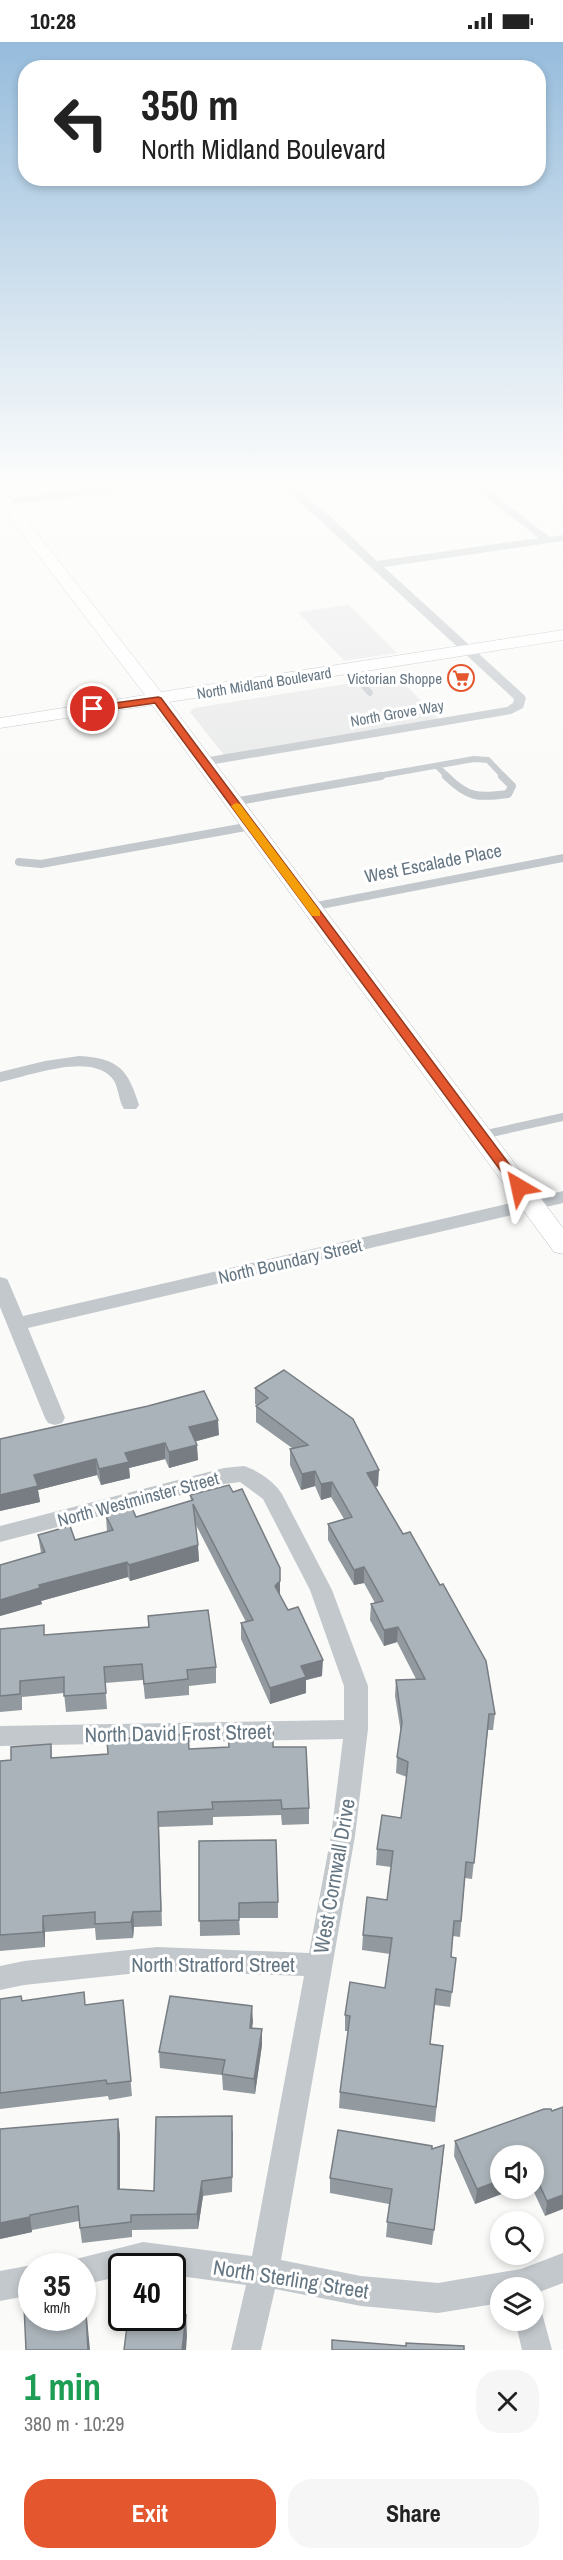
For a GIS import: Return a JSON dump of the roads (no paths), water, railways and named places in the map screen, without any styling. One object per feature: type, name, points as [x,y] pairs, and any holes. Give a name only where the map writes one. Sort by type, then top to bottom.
[{"type":"street","points":[[72,589],[158,700],[563,1246]]},
{"type":"street","points":[[400,589],[468,650]]},
{"type":"street","name":"North Midland Boulevard","points":[[0,723],[563,635]]},
{"type":"street","name":"North Grove Way","points":[[203,762],[511,710],[519,705],[520,698],[468,650]]},
{"type":"street","name":"West Escalade Place","points":[[311,907],[563,858]]},
{"type":"street","points":[[0,1077],[58,1063],[91,1060],[108,1065],[121,1077],[130,1105]]},
{"type":"street","name":"North Boundary Street","points":[[17,1324],[563,1197]]},
{"type":"street","points":[[0,1283],[55,1418]]},
{"type":"street","name":"North Westminster Street","points":[[0,1534],[224,1476],[244,1474],[271,1494]]},
{"type":"street","name":"West Cornwall Drive","points":[[246,2350],[264,2272],[342,1836],[356,1729],[356,1686],[337,1629],[321,1590],[271,1494]]},
{"type":"street","name":"North David Frost Street","points":[[0,1736],[356,1729]]},
{"type":"street","name":"North Stratford Street","points":[[0,1978],[24,1973],[157,1959],[318,1965]]},
{"type":"street","name":"North Sterling Street","points":[[96,2267],[143,2257],[264,2272],[361,2292],[438,2298],[490,2290]]},
{"type":"street","name":"North Sterling Street","points":[[538,2277],[563,2268]]},
{"type":"street","points":[[0,2286],[18,2283]]},
{"type":"street","points":[[533,2331],[537,2350]]},
{"type":"lane","points":[[349,669],[370,693]]},
{"type":"lane","points":[[233,802],[474,759],[488,760],[512,786],[508,794],[480,799],[472,797],[465,795],[436,766]]},
{"type":"lane","points":[[19,862],[41,864],[250,826]]},
{"type":"lane","points":[[482,1135],[563,1117]]},
{"type":"place","name":"Victorian Shoppe","points":[[461,678]]}]
